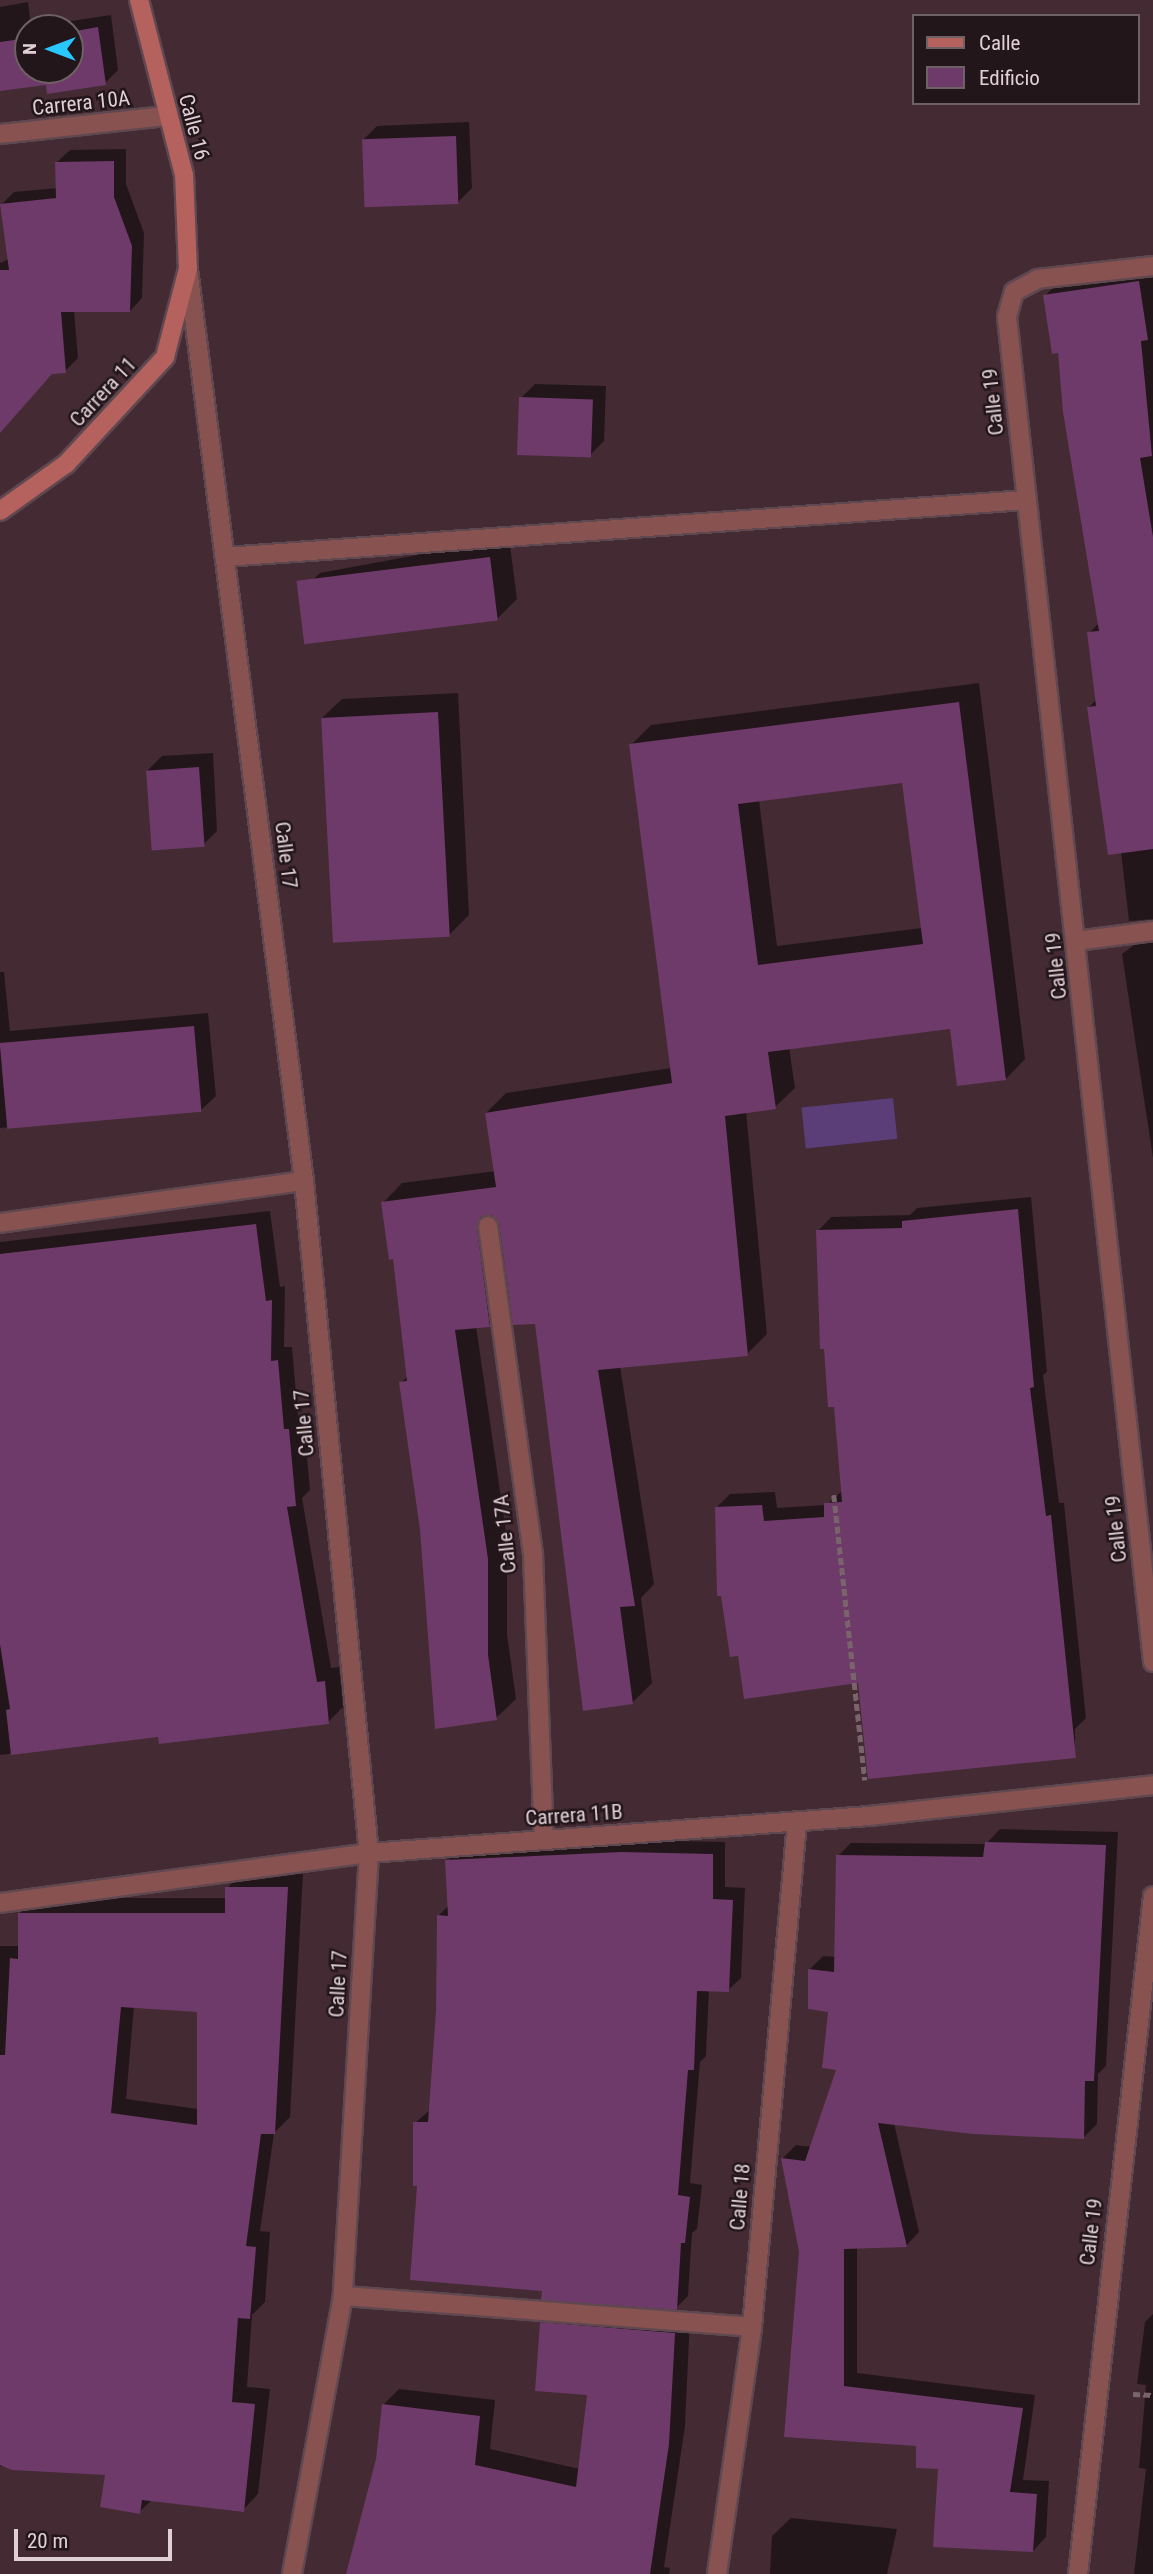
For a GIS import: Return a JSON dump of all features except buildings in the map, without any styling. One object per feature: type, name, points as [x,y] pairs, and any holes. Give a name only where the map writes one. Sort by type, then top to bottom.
[{"type":"street","name":"Calle 16","points":[[139,0],[166,116],[184,175],[188,269]]},
{"type":"street","name":"Carrera 10A","points":[[0,134],[166,116]]},
{"type":"street","name":"Calle 19","points":[[1153,266],[1038,279],[1014,292],[1007,317],[1153,1662]]},
{"type":"street","name":"Carrera 11","points":[[0,512],[66,464],[165,357],[188,269]]},
{"type":"street","name":"Calle 17","points":[[188,269],[304,1181],[369,1853],[343,2296],[292,2574]]},
{"type":"street","points":[[225,557],[1026,500]]},
{"type":"street","points":[[1076,941],[1153,931]]},
{"type":"street","points":[[0,1223],[304,1181]]},
{"type":"street","name":"Calle 17A","points":[[488,1226],[533,1555],[544,1839]]},
{"type":"street","name":"Carrera 11B","points":[[0,1903],[369,1853],[869,1816],[1153,1785]]},
{"type":"street","name":"Calle 18","points":[[717,2574],[752,2327],[797,1822]]},
{"type":"street","name":"Calle 19","points":[[1078,2574],[1153,1896]]},
{"type":"street","points":[[343,2296],[752,2327]]},
{"type":"path","points":[[834,1495],[869,1816]]},
{"type":"shaded area","points":[[893,1098],[897,1139],[806,1148],[802,1108]]}]
